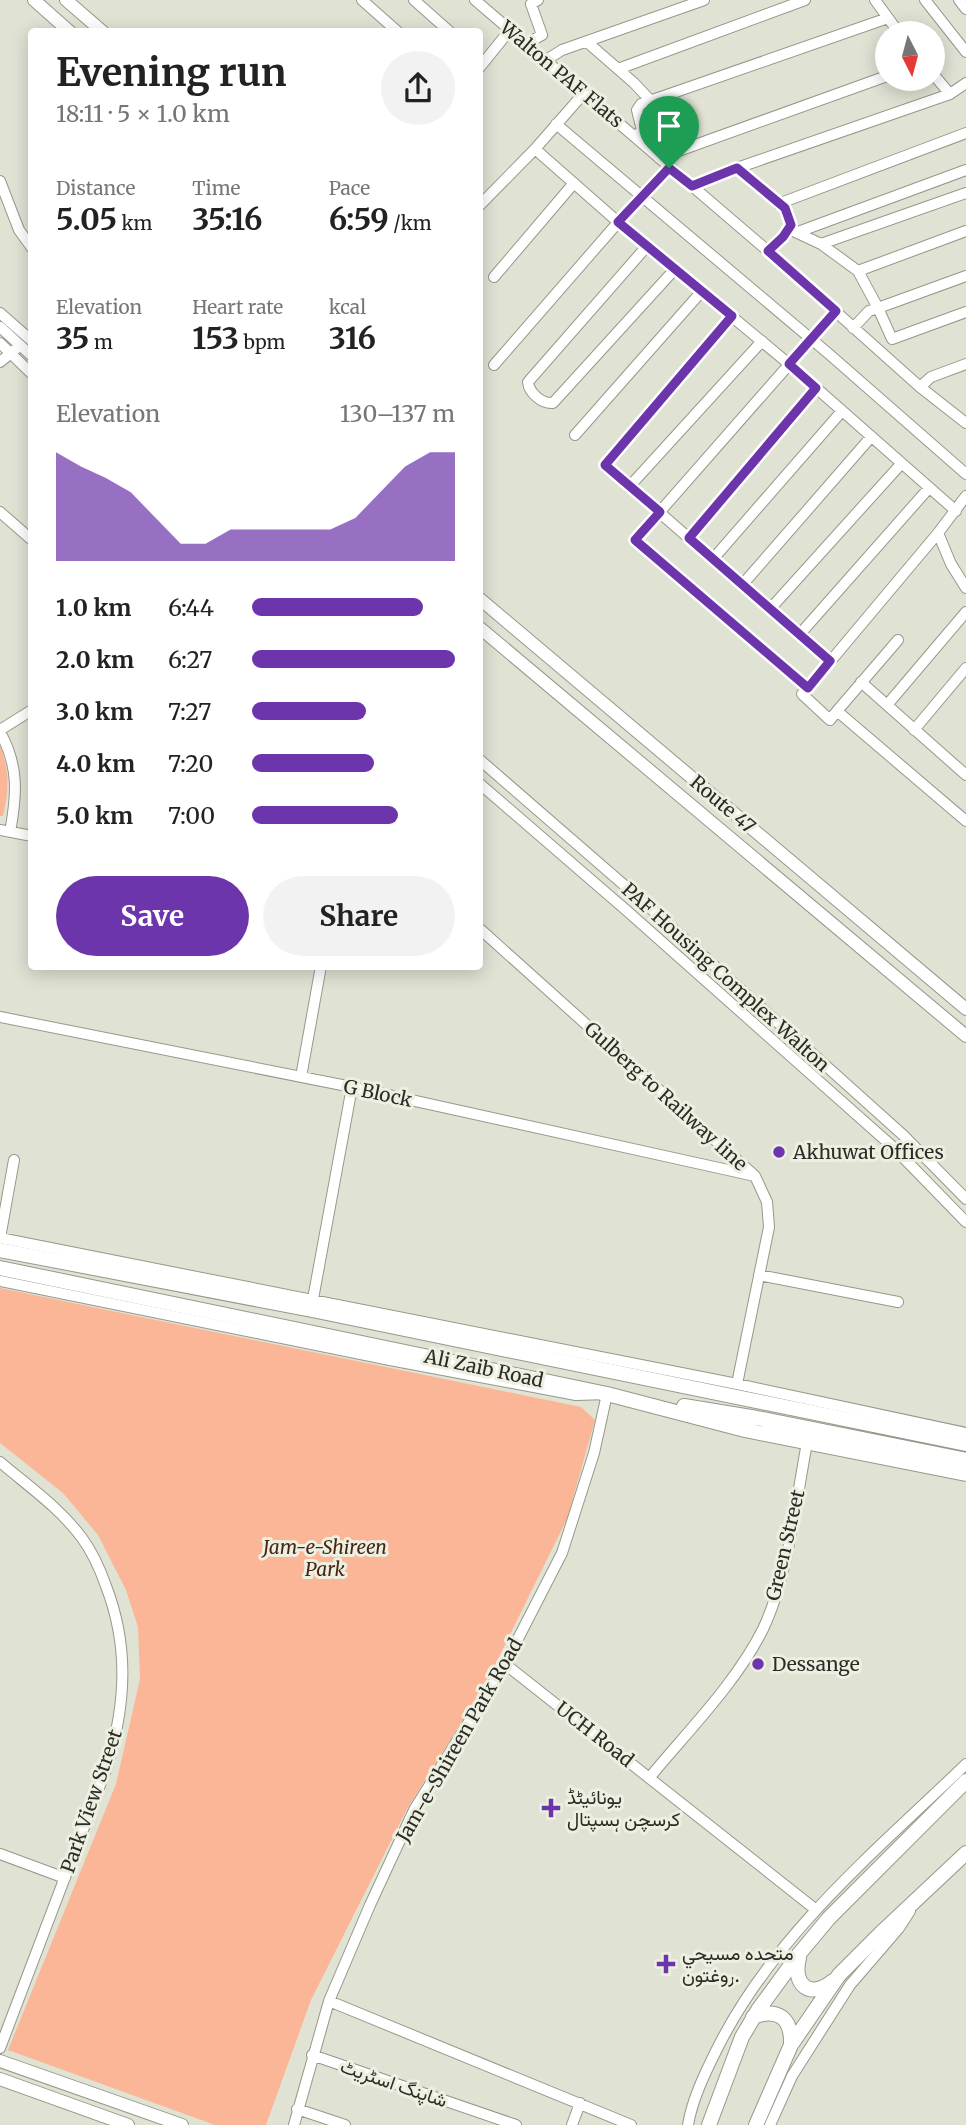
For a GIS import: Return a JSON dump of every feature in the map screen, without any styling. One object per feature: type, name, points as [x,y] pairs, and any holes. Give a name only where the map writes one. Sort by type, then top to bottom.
[{"type":"main road","name":"Ali Zaib Road","points":[[0,1250],[339,1315],[966,1444]]},
{"type":"main road","name":"Ali Zaib Road","points":[[0,1268],[607,1394],[745,1430],[966,1474]]},
{"type":"main road","points":[[607,1394],[757,1418],[966,1460]]},
{"type":"main road","points":[[709,2125],[733,2057],[753,2017],[799,1954],[829,1918],[966,1781]]},
{"type":"main road","points":[[799,1954],[796,1970],[802,1985],[810,1989],[825,1987],[963,1855]]},
{"type":"main road","points":[[756,2125],[791,2045],[839,1975]]},
{"type":"main road","points":[[753,2017],[766,2012],[780,2016],[792,2033],[791,2045]]},
{"type":"street","points":[[34,0],[66,28]]},
{"type":"street","points":[[66,0],[98,28]]},
{"type":"street","points":[[362,0],[394,28]]},
{"type":"street","points":[[414,0],[446,28]]},
{"type":"street","name":"Walton PAF Flats","points":[[475,0],[636,136],[669,168],[966,424]]},
{"type":"street","points":[[526,44],[542,35],[531,4],[538,0]]},
{"type":"street","points":[[546,60],[562,50],[704,0]]},
{"type":"street","points":[[618,69],[804,0]]},
{"type":"street","points":[[875,0],[890,21]]},
{"type":"street","points":[[925,0],[966,52]]},
{"type":"street","points":[[959,0],[966,9]]},
{"type":"street","points":[[636,136],[642,130],[638,107],[888,18]]},
{"type":"street","points":[[483,60],[509,31]]},
{"type":"street","points":[[587,42],[651,101]]},
{"type":"street","points":[[659,158],[875,80]]},
{"type":"street","points":[[692,186],[950,94],[966,83]]},
{"type":"street","points":[[945,88],[950,94]]},
{"type":"street","points":[[483,202],[535,149],[584,93]]},
{"type":"street","points":[[556,124],[829,354],[966,474]]},
{"type":"street","points":[[779,204],[966,133]]},
{"type":"street","points":[[535,149],[789,364],[956,511]]},
{"type":"street","points":[[494,365],[641,196],[669,168]]},
{"type":"street","points":[[737,168],[785,208],[793,231],[821,244],[858,271],[891,339],[966,312]]},
{"type":"street","points":[[768,251],[793,231],[966,170]]},
{"type":"street","points":[[0,181],[19,230],[28,242]]},
{"type":"street","points":[[494,277],[574,183]]},
{"type":"street","points":[[821,244],[966,193]]},
{"type":"street","points":[[858,271],[966,231]]},
{"type":"street","points":[[647,246],[528,382],[528,387],[537,397],[549,404],[553,403],[675,268]]},
{"type":"street","points":[[853,328],[869,311],[966,276]]},
{"type":"street","points":[[575,435],[702,291]]},
{"type":"street","points":[[808,688],[635,540],[836,311]]},
{"type":"street","points":[[0,313],[26,341]]},
{"type":"street","points":[[732,316],[605,463],[606,468],[830,661]]},
{"type":"street","points":[[0,327],[26,341]]},
{"type":"street","points":[[0,362],[26,341]]},
{"type":"street","points":[[629,487],[762,341]]},
{"type":"street","points":[[0,343],[28,370]]},
{"type":"street","points":[[920,387],[931,377],[966,364]]},
{"type":"street","points":[[689,538],[816,388]]},
{"type":"street","points":[[713,559],[842,411]]},
{"type":"street","points":[[743,584],[871,437]]},
{"type":"street","points":[[771,608],[901,464]]},
{"type":"street","points":[[800,634],[929,488]]},
{"type":"street","points":[[898,640],[830,720],[802,694],[966,496]]},
{"type":"street","points":[[0,512],[28,536]]},
{"type":"street","points":[[938,533],[951,564],[966,588]]},
{"type":"street","name":"Route 47","points":[[483,602],[966,1009]]},
{"type":"street","points":[[887,705],[966,612]]},
{"type":"street","name":"Route 47","points":[[483,631],[966,1036]]},
{"type":"street","points":[[914,730],[966,668]]},
{"type":"street","points":[[861,682],[966,775]]},
{"type":"street","points":[[837,711],[966,821]]},
{"type":"street","points":[[28,713],[0,731],[10,750],[15,776],[16,803],[5,831],[28,835]]},
{"type":"street","name":"PAF Housing Complex Walton","points":[[483,763],[639,898],[903,1135],[966,1199]]},
{"type":"street","name":"PAF Housing Complex Walton","points":[[483,787],[893,1147],[966,1222]]},
{"type":"street","name":"Gulberg to Railway line","points":[[483,932],[755,1176],[767,1202],[769,1227],[737,1384]]},
{"type":"street","points":[[301,1077],[320,970]]},
{"type":"street","name":"G Block","points":[[0,1017],[352,1087],[755,1176]]},
{"type":"street","points":[[313,1299],[352,1087]]},
{"type":"street","points":[[14,1160],[0,1238],[737,1384],[966,1433]]},
{"type":"street","points":[[758,1275],[898,1302]]},
{"type":"street","points":[[0,1280],[563,1393],[607,1394]]},
{"type":"street","name":"Jam-e-Shireen Park Road","points":[[294,2125],[329,2001],[369,1905],[414,1810],[505,1664],[562,1553],[594,1453],[607,1394]]},
{"type":"street","name":"Green Street","points":[[650,1777],[736,1672],[764,1627],[782,1574],[807,1443]]},
{"type":"street","name":"Park View Street","points":[[0,1462],[60,1513],[82,1537],[93,1555],[109,1593],[122,1641],[123,1676],[117,1735],[108,1764],[0,2048]]},
{"type":"street","name":"UCH Road","points":[[505,1664],[815,1909]]},
{"type":"street","points":[[688,2125],[708,2066],[730,2022],[765,1969],[815,1909],[966,1764]]},
{"type":"street","points":[[0,1854],[65,1878]]},
{"type":"street","points":[[770,2125],[792,2076],[850,1985],[899,1928],[919,1897]]},
{"type":"street","points":[[329,2001],[631,2125]]},
{"type":"street","name":"شاپنگ اسٹریٹ","points":[[312,2055],[516,2125]]},
{"type":"street","points":[[0,2061],[182,2125]]},
{"type":"street","points":[[0,2079],[128,2125]]},
{"type":"street","points":[[572,2125],[580,2103]]},
{"type":"street","points":[[297,2109],[345,2125]]},
{"type":"green space","points":[[0,746],[8,781],[3,816],[0,816]]},
{"type":"green space","name":"Jam-e-Shireen Park","points":[[0,1288],[581,1407],[595,1420],[567,1519],[487,1681],[407,1809],[311,2000],[266,2125],[215,2125],[8,2050],[116,1784],[140,1679],[138,1627],[126,1590],[98,1535],[63,1493],[0,1443]]},
{"type":"place","name":"Akhuwat Offices","points":[[779,1152]]},
{"type":"place","name":"Dessange","points":[[758,1664]]},
{"type":"place","name":"یونائیٹڈ کرسچن ہسپتال","points":[[551,1808]]},
{"type":"place","name":"متحده مسیحي روغتون.","points":[[666,1964]]},
{"type":"route","points":[[669,168],[692,186],[737,168],[785,208],[791,225],[768,251],[836,311],[789,364],[816,388],[689,538],[830,661],[808,688],[635,540],[660,512],[605,465],[732,316],[618,222],[669,168]]}]
